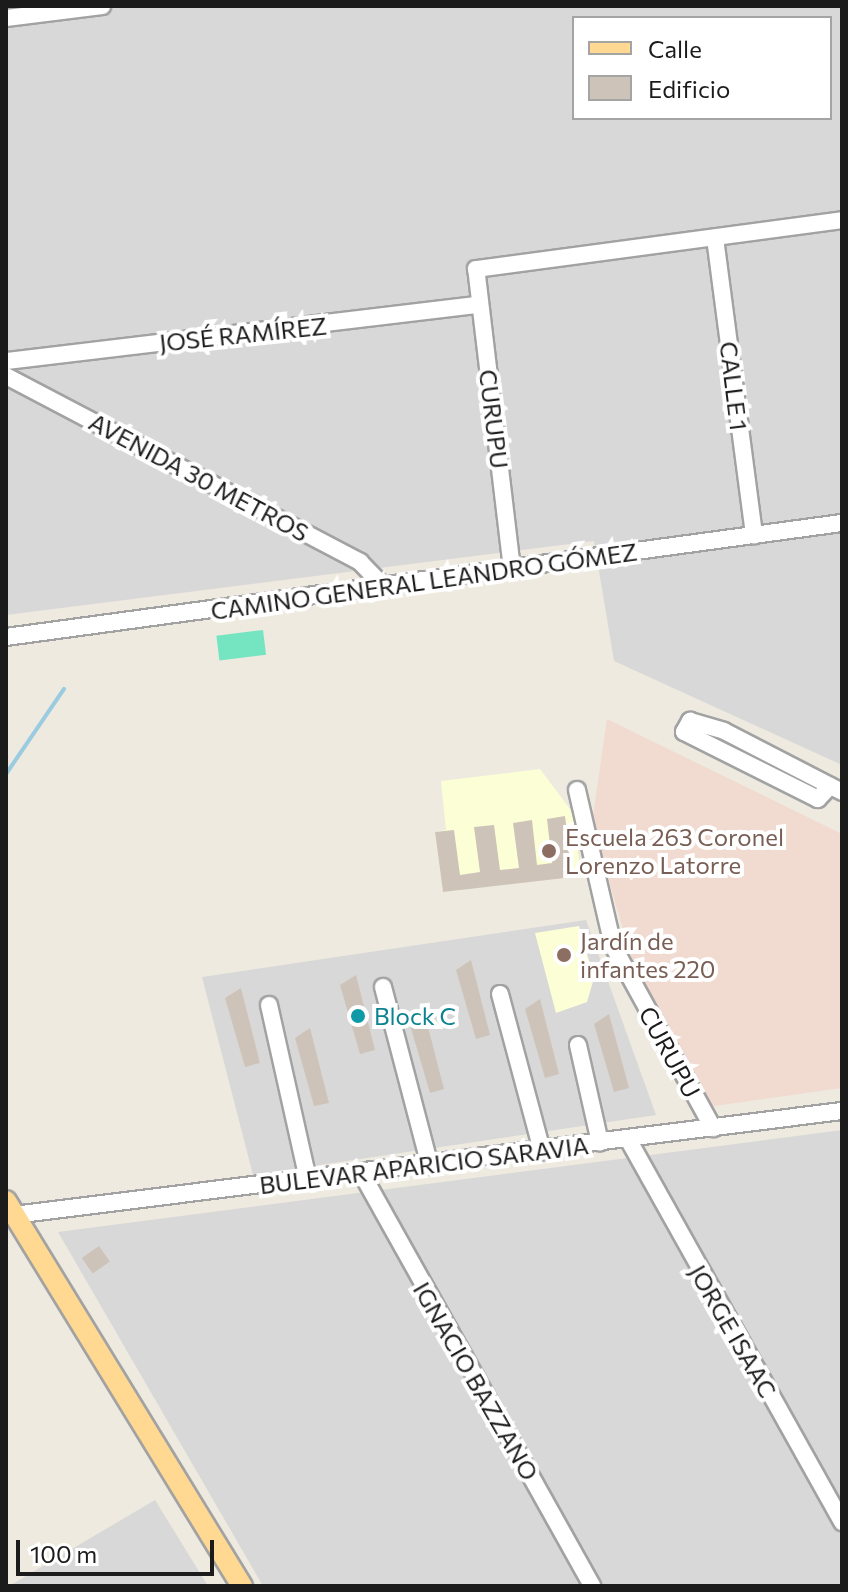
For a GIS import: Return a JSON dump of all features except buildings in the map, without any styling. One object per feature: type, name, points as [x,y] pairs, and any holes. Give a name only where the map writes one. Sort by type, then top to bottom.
[{"type":"main road","points":[[10,1211],[242,1586]]},
{"type":"street","points":[[6,18],[102,6]]},
{"type":"street","points":[[715,238],[842,220]]},
{"type":"street","name":"CURUPU","points":[[512,569],[476,269],[715,238]]},
{"type":"street","name":"CALLE 1","points":[[715,238],[754,535]]},
{"type":"street","name":"JOSÉ RAMÍREZ","points":[[6,361],[479,305]]},
{"type":"street","name":"AVENIDA 30 METROS","points":[[6,376],[360,562],[384,587]]},
{"type":"street","name":"CAMINO GENERAL LEANDRO GÓMEZ","points":[[6,637],[842,523]]},
{"type":"street","points":[[690,721],[724,731],[836,789],[818,799],[684,732],[690,721]]},
{"type":"street","name":"CURUPU","points":[[577,790],[613,946],[713,1128]]},
{"type":"street","points":[[383,987],[430,1166]]},
{"type":"street","points":[[500,994],[542,1151]]},
{"type":"street","points":[[269,1005],[308,1180]]},
{"type":"street","points":[[578,1045],[600,1143]]},
{"type":"street","name":"BULEVAR APARICIO SARAVIA","points":[[10,1211],[430,1166],[842,1111]]},
{"type":"street","name":"JORGE ISAAC","points":[[628,1139],[842,1522]]},
{"type":"street","name":"IGNACIO BAZZANO","points":[[362,1174],[592,1586]]},
{"type":"shaded area","points":[[6,6],[842,6],[842,765],[614,661],[594,541],[6,615]]},
{"type":"shaded area","points":[[607,719],[842,834],[842,1088],[707,1107],[631,956],[592,823]]},
{"type":"shaded area","points":[[540,769],[573,813],[581,874],[443,892],[435,832],[446,830],[441,781]]},
{"type":"shaded area","points":[[586,920],[656,1115],[253,1175],[202,977]]},
{"type":"shaded area","name":"Jardín de infantes 220","points":[[579,926],[594,978],[587,1002],[556,1013],[535,933]]},
{"type":"shaded area","points":[[842,1130],[842,1586],[263,1586],[58,1232]]},
{"type":"shaded area","points":[[155,1500],[208,1586],[9,1586]]},
{"type":"green space","points":[[263,630],[266,655],[219,661],[216,636]]},
{"type":"waterway","points":[[6,774],[64,689]]},
{"type":"place","name":"Escuela 263 Coronel Lorenzo Latorre","points":[[549,851]]},
{"type":"place","name":"Jardín de infantes 220","points":[[564,955]]},
{"type":"place","name":"Block C","points":[[358,1016]]}]
